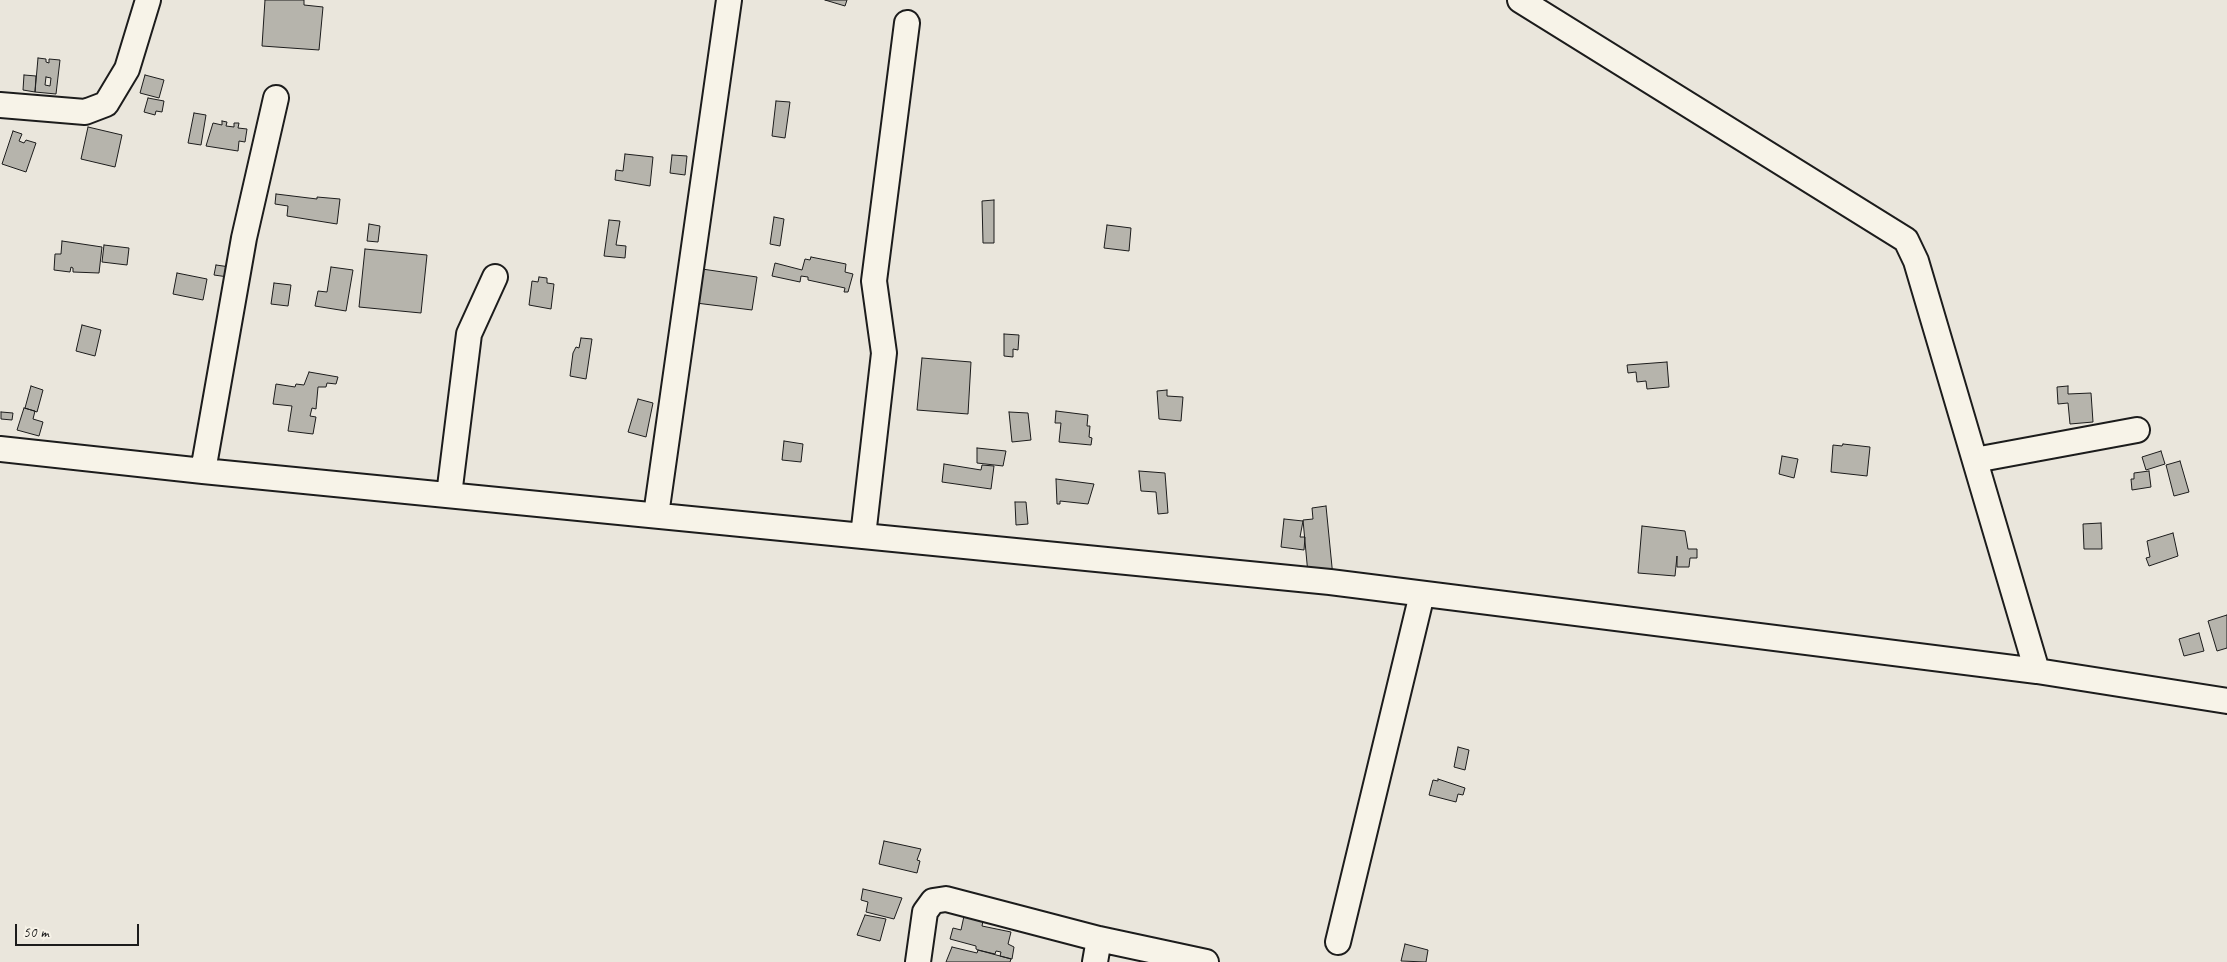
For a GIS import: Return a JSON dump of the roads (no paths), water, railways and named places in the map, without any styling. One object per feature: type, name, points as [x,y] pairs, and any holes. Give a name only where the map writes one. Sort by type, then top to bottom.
[{"type":"street","points":[[0,105],[85,112],[106,104],[128,69],[148,0]]},
{"type":"street","points":[[656,515],[729,0]]},
{"type":"street","points":[[1520,0],[1906,240],[1916,261],[2037,671]]},
{"type":"street","points":[[863,536],[884,353],[874,281],[907,22]]},
{"type":"street","points":[[202,471],[244,238],[276,98]]},
{"type":"street","points":[[449,495],[469,334],[496,276]]},
{"type":"street","points":[[1975,460],[2138,430]]},
{"type":"street","points":[[0,448],[202,471],[1330,582],[2037,671],[2227,701]]},
{"type":"street","points":[[1338,942],[1422,594]]},
{"type":"street","points":[[918,962],[925,912],[934,901],[946,899],[1099,939],[1206,962]]},
{"type":"street","points":[[1095,962],[1099,939]]}]
